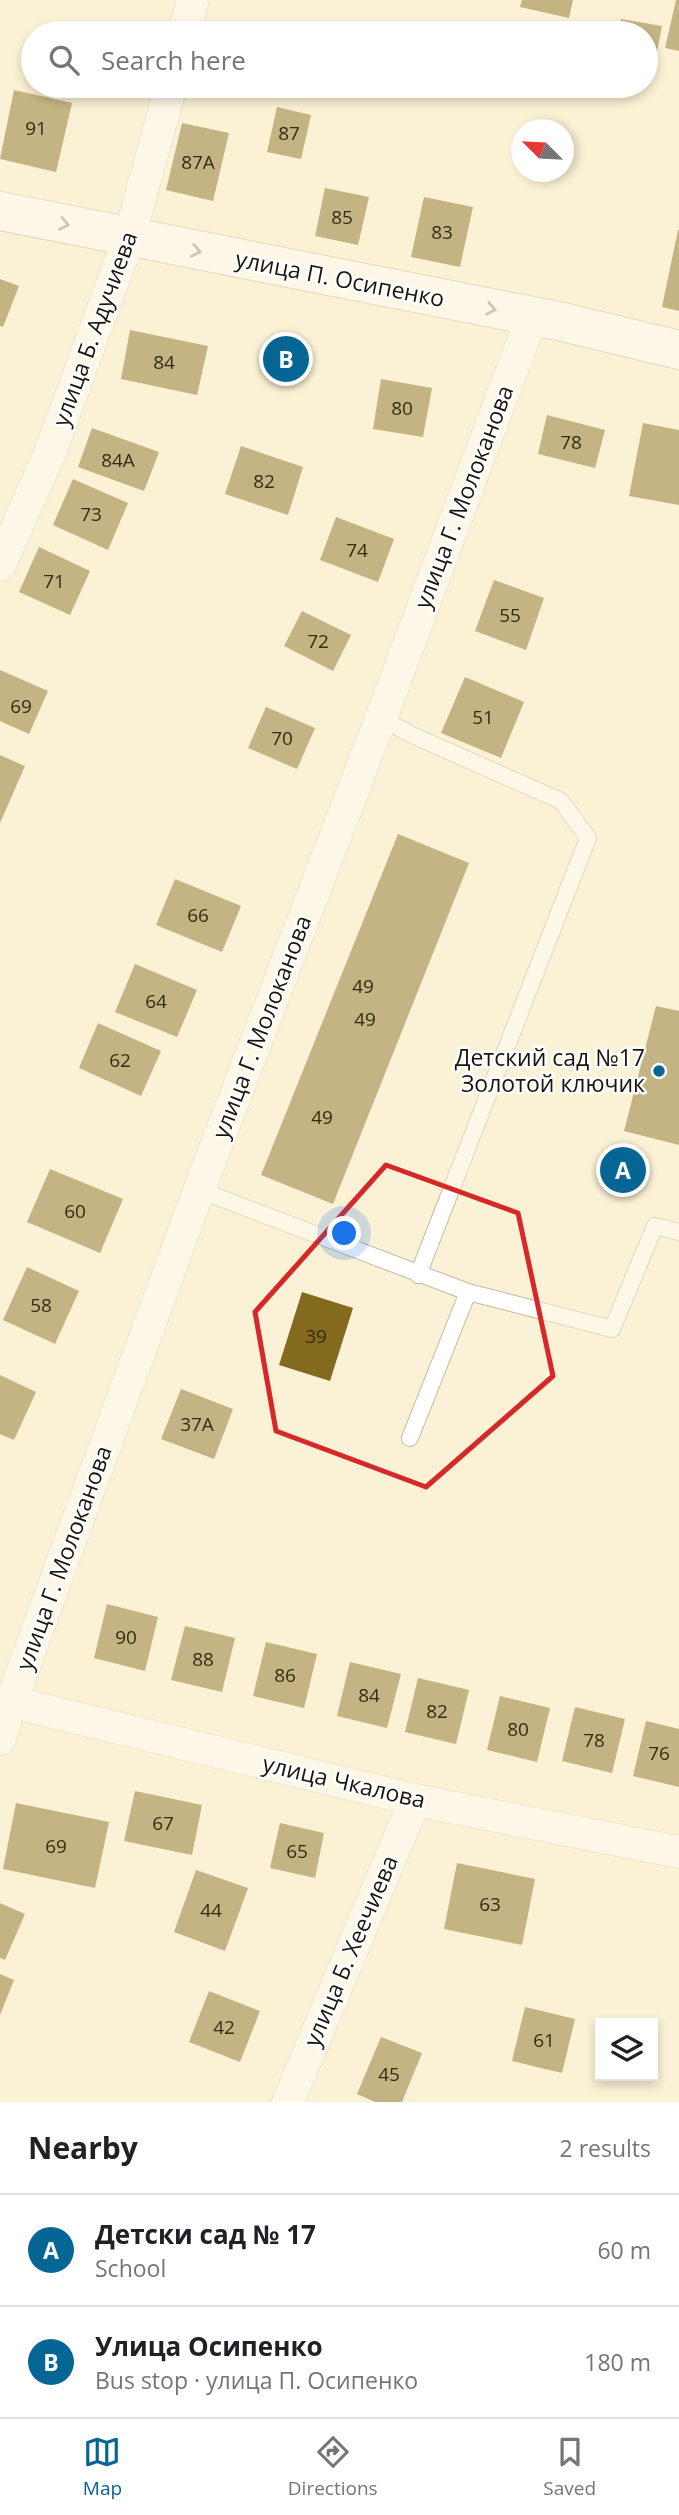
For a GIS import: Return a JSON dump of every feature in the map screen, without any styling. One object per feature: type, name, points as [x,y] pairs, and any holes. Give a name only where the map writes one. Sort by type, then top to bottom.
[{"type":"main road","name":"улица П. Осипенко","points":[[0,211],[532,317],[679,350]]},
{"type":"street","points":[[187,21],[193,0]]},
{"type":"street","name":"улица Б. Адучиева","points":[[0,565],[49,454],[129,238],[168,98]]},
{"type":"street","name":"улица Г. Молоканова","points":[[0,1739],[11,1702],[199,1190],[532,317]]},
{"type":"street","name":"улица Чкалова","points":[[11,1702],[415,1800],[679,1852]]},
{"type":"street","name":"улица Б. Хеечиева","points":[[288,2102],[415,1800]]},
{"type":"lane","points":[[381,718],[412,735],[561,801],[588,838],[418,1275]]},
{"type":"lane","points":[[199,1190],[468,1292],[612,1329],[655,1226],[679,1232]]},
{"type":"lane","points":[[410,1438],[468,1292]]},
{"type":"highlighted area","points":[[386,1165],[518,1213],[553,1376],[426,1487],[276,1431],[255,1312]]},
{"type":"building","points":[[522,0],[573,0],[569,18],[520,7]]},
{"type":"building","points":[[676,0],[679,0],[679,51],[665,48]]},
{"type":"building","points":[[658,25],[662,26],[658,46]]},
{"type":"building","points":[[14,90],[21,92],[21,98],[50,98],[72,103],[56,172],[0,159]]},
{"type":"building","points":[[277,107],[311,115],[301,159],[267,152]]},
{"type":"building","points":[[182,123],[229,133],[213,201],[166,190]]},
{"type":"building","points":[[325,188],[369,197],[358,245],[315,236]]},
{"type":"building","points":[[424,197],[473,207],[460,267],[411,257]]},
{"type":"building","points":[[679,230],[679,311],[662,307]]},
{"type":"building","points":[[0,279],[19,286],[3,327],[0,326]]},
{"type":"building","points":[[130,330],[208,346],[197,395],[121,379]]},
{"type":"building","points":[[270,353],[296,357],[293,379],[266,374]]},
{"type":"building","points":[[381,379],[432,388],[423,437],[373,429]]},
{"type":"building","points":[[547,415],[605,430],[595,468],[538,454]]},
{"type":"building","points":[[643,423],[679,430],[679,505],[629,496]]},
{"type":"building","points":[[92,428],[159,452],[144,491],[78,467]]},
{"type":"building","points":[[241,446],[303,467],[288,515],[225,494]]},
{"type":"building","points":[[73,479],[128,503],[108,550],[53,525]]},
{"type":"building","points":[[336,517],[394,539],[378,582],[320,560]]},
{"type":"building","points":[[39,547],[90,571],[70,615],[19,592]]},
{"type":"building","points":[[494,580],[544,598],[526,650],[475,631]]},
{"type":"building","points":[[302,611],[351,635],[333,671],[284,646]]},
{"type":"building","points":[[0,670],[48,691],[29,734],[0,721]]},
{"type":"building","points":[[465,677],[524,702],[501,758],[441,733]]},
{"type":"building","points":[[266,707],[315,728],[297,769],[248,748]]},
{"type":"building","points":[[0,755],[25,766],[0,823]]},
{"type":"building","points":[[398,834],[469,863],[333,1204],[261,1175]]},
{"type":"building","points":[[175,879],[241,906],[222,952],[156,925]]},
{"type":"building","points":[[135,964],[197,990],[177,1037],[115,1012]]},
{"type":"building","name":"Детский сад №17 Золотой ключик","points":[[656,1006],[679,1011],[679,1145],[624,1131]]},
{"type":"building","points":[[98,1023],[161,1051],[141,1096],[79,1068]]},
{"type":"building","points":[[50,1169],[123,1199],[100,1253],[27,1222]]},
{"type":"building","points":[[27,1267],[79,1291],[55,1344],[3,1320]]},
{"type":"building","points":[[302,1292],[353,1308],[330,1381],[279,1365]]},
{"type":"building","points":[[0,1375],[36,1392],[14,1440],[0,1434]]},
{"type":"building","points":[[181,1389],[233,1409],[214,1459],[161,1439]]},
{"type":"building","points":[[107,1604],[158,1617],[145,1671],[94,1658]]},
{"type":"building","points":[[185,1626],[235,1638],[222,1692],[171,1680]]},
{"type":"building","points":[[266,1642],[317,1654],[304,1708],[253,1696]]},
{"type":"building","points":[[350,1662],[401,1674],[387,1728],[337,1716]]},
{"type":"building","points":[[418,1678],[469,1690],[456,1744],[405,1732]]},
{"type":"building","points":[[500,1696],[550,1708],[537,1762],[487,1750]]},
{"type":"building","points":[[575,1707],[625,1719],[612,1773],[562,1761]]},
{"type":"building","points":[[646,1721],[679,1729],[679,1787],[633,1776]]},
{"type":"building","points":[[135,1791],[202,1805],[192,1855],[124,1841]]},
{"type":"building","points":[[16,1803],[109,1822],[95,1888],[3,1869]]},
{"type":"building","points":[[280,1823],[324,1833],[315,1878],[270,1868]]},
{"type":"building","points":[[457,1863],[535,1879],[522,1945],[444,1929]]},
{"type":"building","points":[[196,1870],[248,1888],[225,1951],[174,1932]]},
{"type":"building","points":[[0,1903],[25,1914],[5,1960],[0,1958]]},
{"type":"building","points":[[0,1974],[14,1980],[0,2015]]},
{"type":"building","points":[[209,1991],[260,2011],[240,2062],[189,2042]]},
{"type":"building","points":[[525,2007],[575,2019],[562,2073],[512,2061]]},
{"type":"building","points":[[381,2037],[422,2053],[402,2102],[375,2102],[357,2094]]},
{"type":"place","name":"Улица Осипенко","points":[[286,359]]},
{"type":"place","name":"Детский сад №17 Золотой ключик","points":[[659,1071]]},
{"type":"place","name":"Детски сад № 17","points":[[623,1170]]}]
